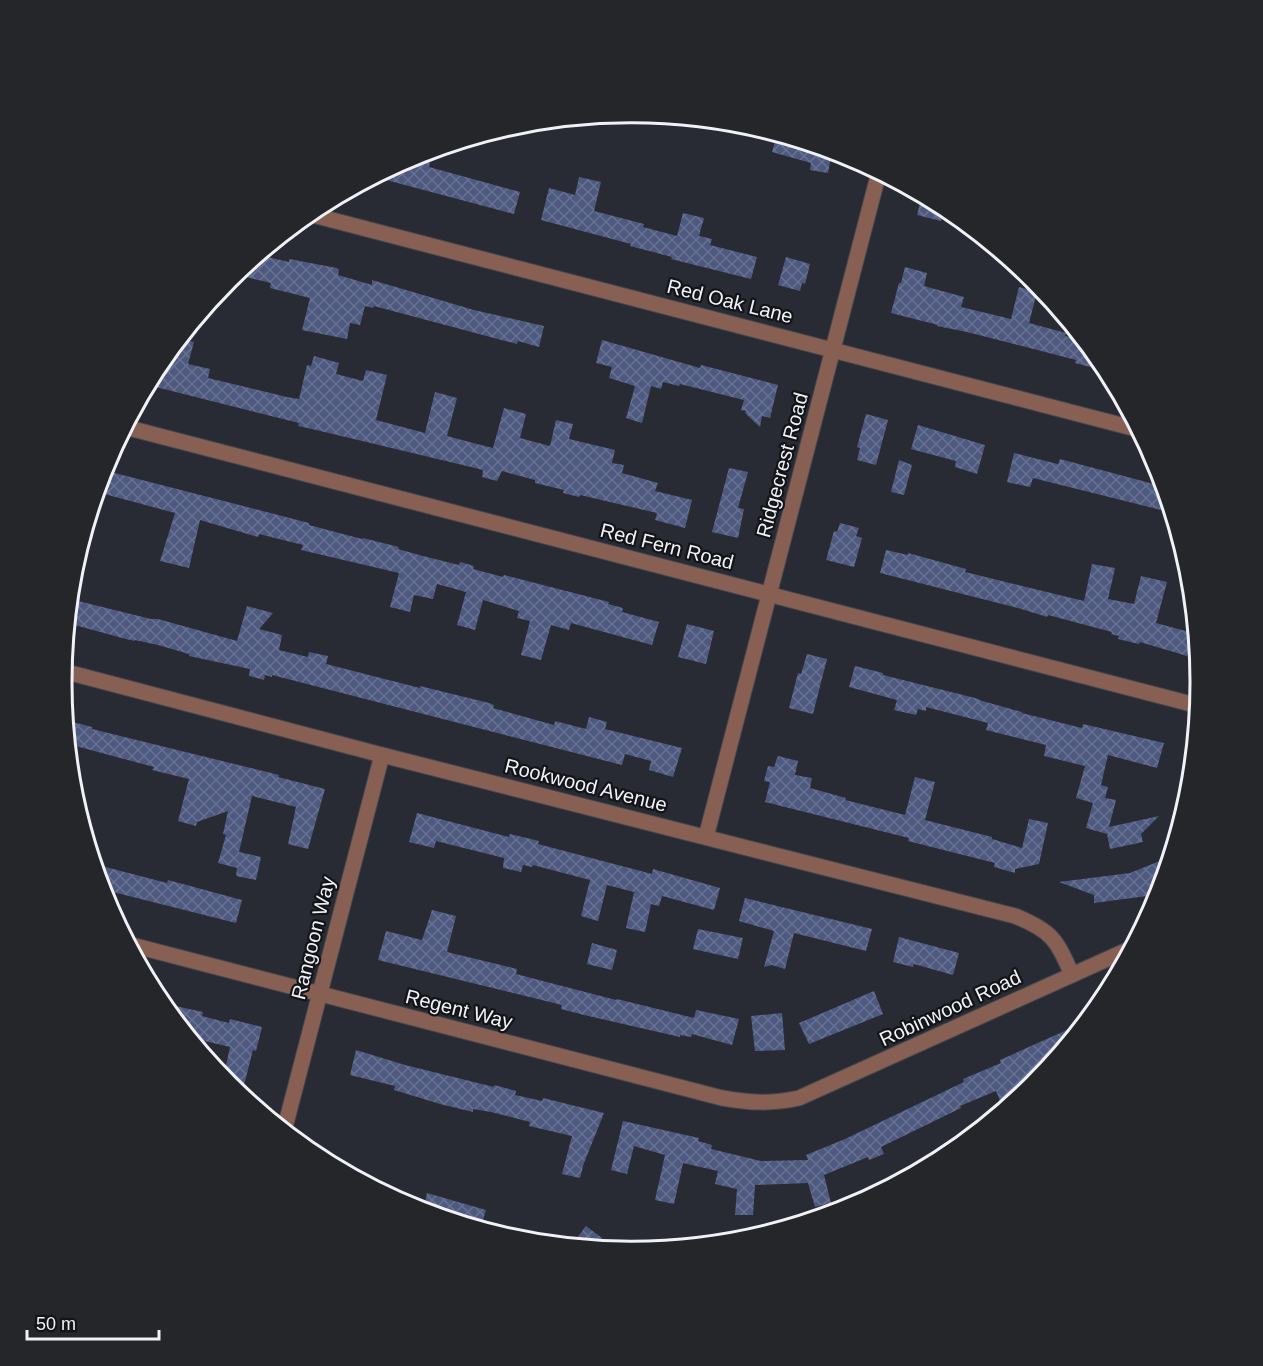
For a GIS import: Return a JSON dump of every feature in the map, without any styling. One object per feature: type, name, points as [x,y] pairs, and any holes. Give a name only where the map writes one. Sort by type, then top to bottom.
[{"type":"street","name":"Ridgecrest Road","points":[[706,837],[877,180]]},
{"type":"street","name":"Red Oak Lane","points":[[322,217],[1128,427]]},
{"type":"street","name":"Red Fern Road","points":[[134,429],[1190,704]]},
{"type":"street","name":"Rookwood Avenue","points":[[72,673],[1015,916],[1035,924],[1056,941],[1072,975]]},
{"type":"street","name":"Rangoon Way","points":[[286,1123],[382,754]]},
{"type":"street","name":"Regent Way","points":[[139,947],[722,1098],[746,1102],[782,1102]]},
{"type":"street","name":"Robinwood Road","points":[[782,1102],[800,1098],[848,1077],[1121,953]]},
{"type":"building","points":[[775,143],[830,160],[828,173],[810,170],[811,163],[772,152]]},
{"type":"building","points":[[430,161],[429,167],[520,192],[514,214],[386,180]]},
{"type":"building","points":[[579,177],[601,182],[594,211],[644,224],[643,227],[677,236],[683,213],[704,218],[699,236],[712,239],[710,245],[757,257],[751,279],[671,259],[672,257],[630,246],[631,244],[541,220],[549,188],[575,195]]},
{"type":"building","points":[[920,204],[942,218],[941,221],[917,215]]},
{"type":"building","points":[[269,257],[289,262],[289,259],[337,268],[338,275],[372,285],[372,280],[474,310],[544,326],[539,347],[518,341],[517,344],[374,306],[373,308],[365,306],[360,325],[350,323],[347,339],[302,330],[310,298],[270,288],[271,283],[247,277]]},
{"type":"building","points":[[786,257],[810,264],[805,284],[802,283],[800,291],[778,285]]},
{"type":"building","points":[[905,267],[927,273],[924,286],[964,297],[961,307],[1011,319],[1019,287],[1030,290],[1036,297],[1029,323],[1066,333],[1065,336],[1071,338],[1094,368],[1075,363],[1076,360],[891,313],[899,283],[901,283]]},
{"type":"building","points":[[602,340],[700,368],[701,365],[778,385],[770,418],[762,416],[760,427],[745,413],[746,411],[741,410],[744,400],[663,382],[661,389],[651,386],[642,423],[626,418],[635,386],[609,378],[612,367],[596,363]]},
{"type":"building","points":[[189,341],[194,342],[188,364],[210,369],[208,378],[299,399],[307,365],[311,366],[314,356],[339,363],[336,374],[363,381],[366,370],[387,375],[376,420],[425,433],[435,392],[457,398],[447,436],[493,448],[504,408],[526,414],[520,438],[550,446],[556,420],[573,424],[569,439],[615,450],[612,463],[624,465],[622,473],[658,483],[655,491],[692,500],[685,528],[655,520],[657,513],[563,493],[564,490],[535,483],[535,480],[502,471],[497,481],[482,477],[483,470],[298,426],[299,423],[157,387]]},
{"type":"building","points":[[866,414],[888,420],[876,465],[857,460],[860,448],[857,447]]},
{"type":"building","points":[[918,425],[985,445],[977,474],[955,467],[956,461],[911,449]]},
{"type":"building","points":[[1014,453],[1058,464],[1060,459],[1154,484],[1163,511],[1033,478],[1030,487],[1007,482]]},
{"type":"building","points":[[899,460],[912,465],[904,495],[891,492]]},
{"type":"building","points":[[729,468],[748,472],[738,508],[744,509],[738,538],[712,532]]},
{"type":"building","points":[[114,473],[399,547],[398,549],[423,556],[459,565],[460,562],[474,566],[473,569],[503,577],[504,575],[609,602],[608,604],[623,608],[622,612],[659,622],[652,645],[571,623],[569,630],[551,625],[541,660],[521,655],[530,621],[517,618],[519,611],[483,600],[475,630],[457,625],[466,592],[437,584],[433,599],[414,595],[410,612],[390,607],[399,573],[301,550],[303,545],[259,534],[258,537],[200,520],[189,568],[160,561],[175,513],[105,494]]},
{"type":"building","points":[[840,523],[859,528],[856,536],[862,538],[854,567],[826,560],[834,531],[837,532]]},
{"type":"building","points":[[886,550],[908,555],[908,553],[966,569],[965,572],[1084,601],[1092,564],[1115,568],[1108,599],[1134,604],[1141,576],[1167,582],[1156,623],[1188,632],[1190,645],[1187,656],[1140,642],[1139,644],[1118,639],[1119,636],[1111,634],[1112,632],[880,573]]},
{"type":"building","points":[[78,601],[158,619],[237,641],[247,606],[273,613],[259,629],[282,635],[279,650],[308,657],[309,652],[328,656],[326,664],[489,703],[494,705],[493,708],[554,725],[555,721],[586,729],[589,717],[607,722],[605,729],[682,748],[673,777],[649,770],[651,761],[625,754],[622,765],[272,675],[272,677],[265,675],[264,680],[249,676],[250,669],[75,625]]},
{"type":"building","points":[[687,624],[714,631],[706,664],[678,657]]},
{"type":"building","points":[[807,654],[827,659],[813,714],[789,708],[798,673],[801,674]]},
{"type":"building","points":[[855,666],[1082,728],[1083,724],[1164,743],[1157,768],[1108,755],[1101,785],[1108,787],[1105,798],[1116,800],[1109,827],[1159,816],[1141,834],[1143,842],[1110,849],[1107,834],[1086,828],[1093,803],[1076,798],[1085,766],[1044,756],[1046,745],[986,730],[988,723],[926,707],[926,711],[918,709],[916,715],[894,710],[897,700],[849,687]]},
{"type":"building","points":[[73,722],[92,727],[92,729],[279,775],[278,777],[325,789],[308,849],[288,844],[296,807],[252,796],[239,852],[261,857],[256,880],[236,876],[237,868],[218,863],[226,835],[223,834],[228,811],[197,822],[196,826],[178,821],[189,779],[152,770],[154,767],[76,746]]},
{"type":"building","points":[[778,756],[798,761],[795,775],[812,778],[810,788],[846,798],[845,800],[905,815],[915,777],[935,782],[925,820],[992,837],[992,839],[1022,848],[1029,819],[1048,823],[1039,864],[1015,869],[1015,873],[994,867],[995,863],[908,841],[909,838],[765,802],[770,782],[764,781],[768,766],[774,767]]},
{"type":"building","points":[[417,813],[509,837],[510,834],[539,841],[538,844],[652,874],[653,869],[720,888],[714,910],[662,896],[659,906],[651,904],[645,932],[626,928],[634,892],[607,885],[598,921],[581,916],[590,880],[533,865],[532,867],[523,865],[521,872],[503,868],[504,858],[436,841],[434,848],[409,842]]},
{"type":"building","points":[[1162,860],[1147,896],[1094,903],[1094,895],[1059,882],[1130,873]]},
{"type":"building","points":[[103,866],[167,883],[168,880],[242,900],[236,923],[113,892]]},
{"type":"building","points":[[745,898],[872,929],[866,951],[794,933],[785,969],[772,965],[764,967],[774,931],[739,921]]},
{"type":"building","points":[[432,910],[456,916],[447,952],[517,969],[516,974],[694,1018],[696,1010],[739,1019],[732,1045],[692,1034],[691,1037],[680,1035],[680,1037],[584,1015],[561,1009],[562,1005],[378,960],[386,931],[422,940]]},
{"type":"building","points":[[698,929],[743,938],[738,959],[693,949]]},
{"type":"building","points":[[899,937],[959,953],[953,975],[914,964],[913,967],[893,962]]},
{"type":"building","points":[[592,943],[617,950],[612,970],[587,964]]},
{"type":"building","points":[[874,991],[883,1014],[809,1044],[799,1023]]},
{"type":"building","points":[[175,1006],[203,1012],[202,1016],[229,1023],[230,1019],[262,1027],[256,1051],[253,1050],[244,1086],[225,1068],[230,1047],[201,1040]]},
{"type":"building","points":[[782,1013],[785,1050],[755,1051],[751,1016]]},
{"type":"building","points":[[1072,1028],[1029,1077],[1022,1080],[1023,1083],[1007,1097],[1000,1101],[996,1091],[960,1106],[961,1108],[881,1147],[884,1154],[869,1160],[868,1157],[824,1175],[831,1203],[815,1207],[808,1183],[755,1185],[753,1215],[735,1215],[737,1189],[715,1184],[718,1171],[683,1163],[674,1204],[655,1200],[665,1155],[634,1146],[627,1174],[611,1170],[623,1121],[699,1138],[698,1141],[712,1145],[711,1149],[761,1161],[808,1160],[806,1155],[845,1139],[964,1082],[963,1079],[1001,1063],[1000,1060]]},
{"type":"building","points":[[356,1050],[405,1065],[516,1091],[515,1095],[542,1101],[543,1098],[604,1113],[580,1178],[562,1174],[572,1136],[529,1126],[530,1122],[491,1112],[473,1109],[473,1112],[440,1104],[394,1090],[395,1086],[350,1075]]},
{"type":"building","points":[[427,1193],[486,1210],[482,1222],[425,1203]]},
{"type":"building","points":[[586,1226],[602,1238],[599,1241],[576,1239]]}]
